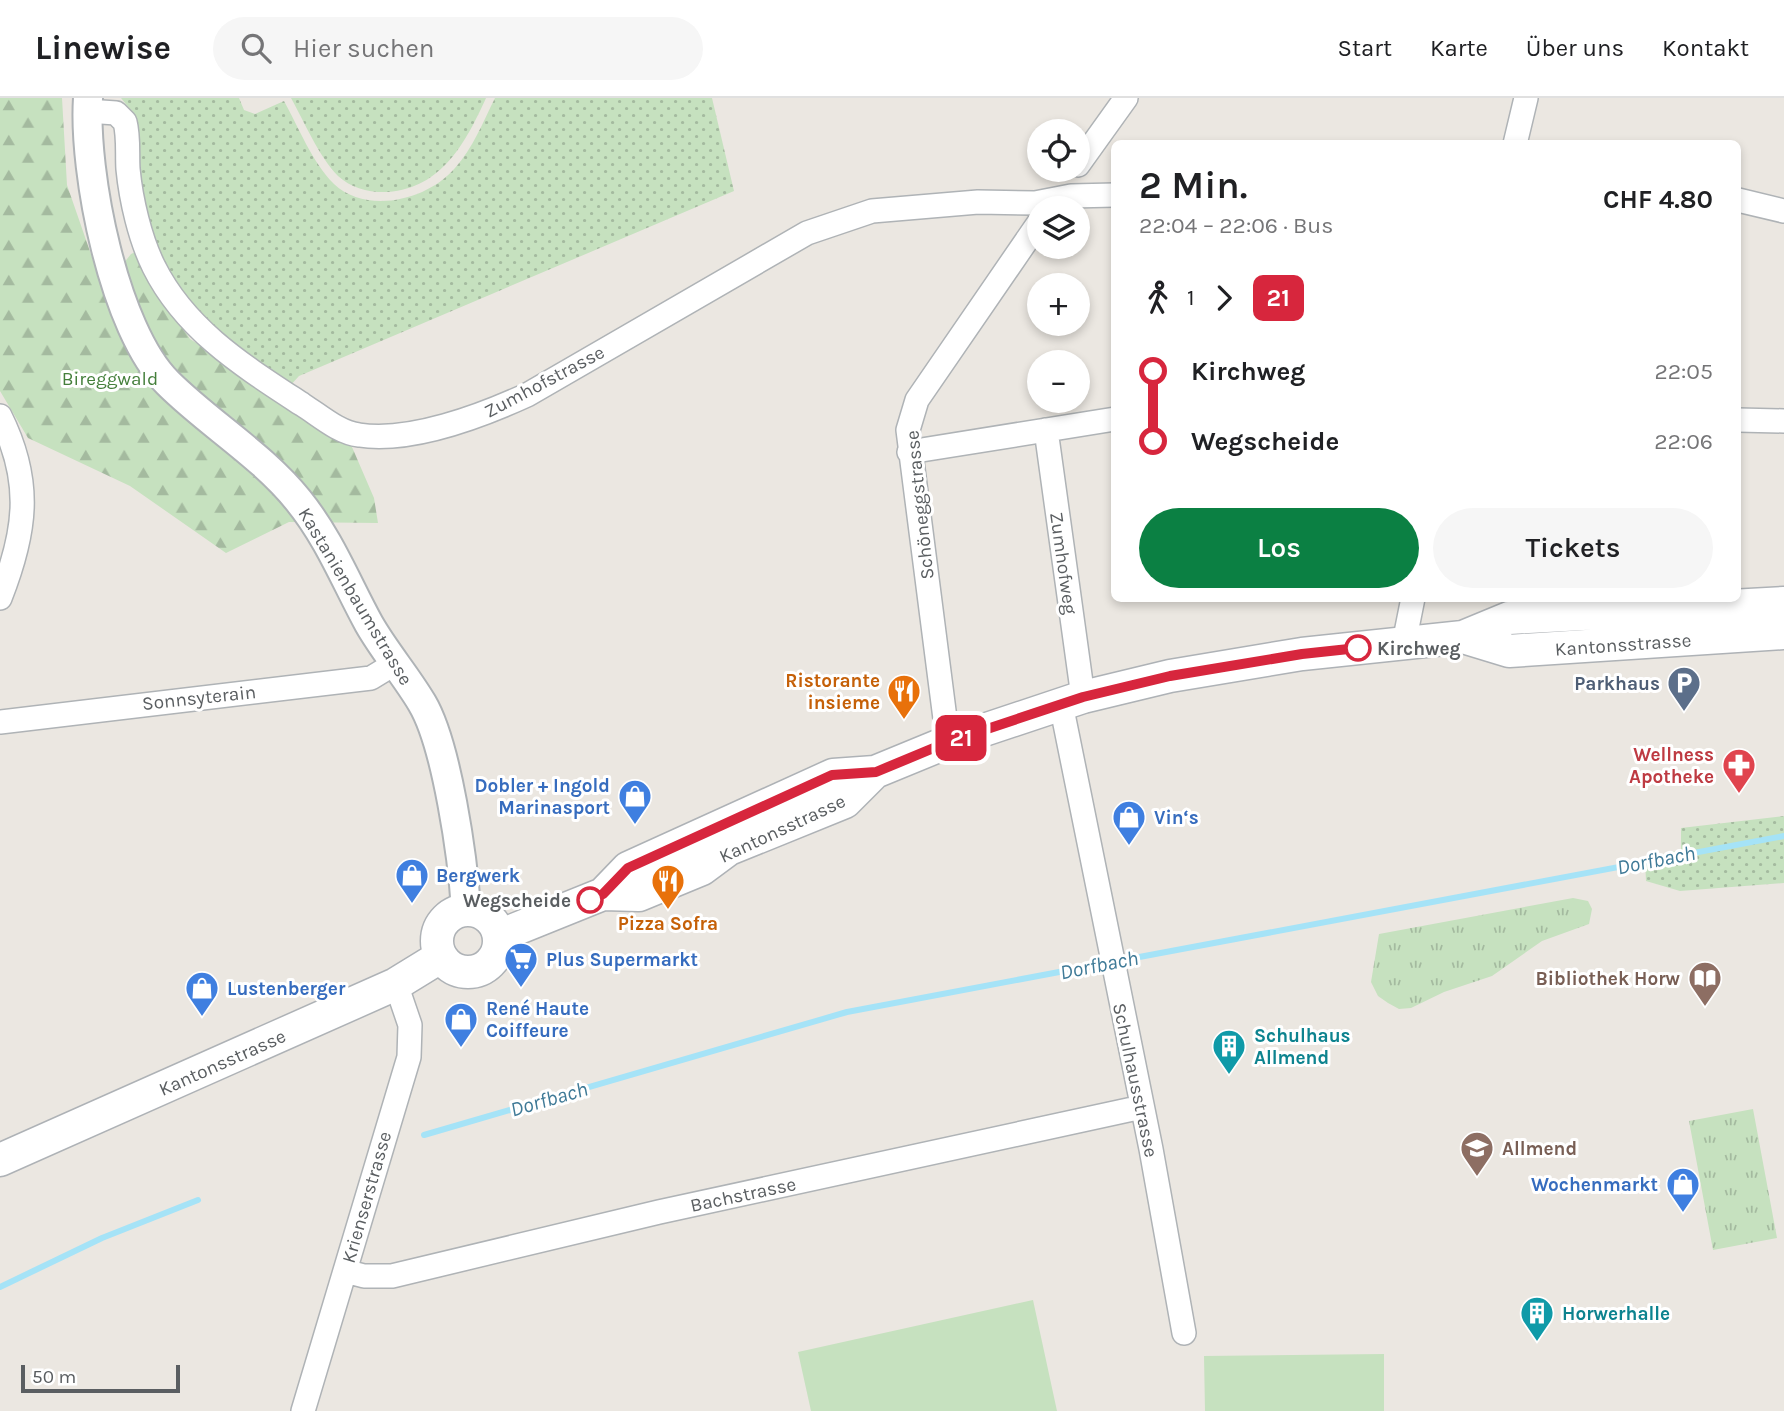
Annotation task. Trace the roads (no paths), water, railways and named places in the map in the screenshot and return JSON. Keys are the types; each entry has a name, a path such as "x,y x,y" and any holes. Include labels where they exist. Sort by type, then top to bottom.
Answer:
{"main road":[{"name":"Kantonsstrasse","path":"499,936 546,920 603,894 639,895 702,869 729,849 845,802 876,772 948,742 1072,701 1224,667 1463,637 1509,618 1784,603"},
{"name":"Kantonsstrasse","path":"1463,637 1509,651 1784,633"},
{"path":"466,910 484,914 491,919 499,936 495,959 482,970 459,972 440,957 436,942 440,926 451,915 466,910"},
{"name":"Kantonsstrasse","path":"0,1160 396,984 440,957"}],"street":[{"path":"1090,148 1126,98"},
{"path":"1516,140 1526,98"},
{"name":"Zumhofstrasse","path":"87,104 116,114 125,122 129,172 139,221 153,265 178,307 216,346 335,426 358,436 441,427 481,416 527,395 807,233 857,215 970,202 1027,203"},
{"name":"Kastanienbaumstrasse","path":"87,104 92,187 103,241 137,340 166,381 297,499 332,549 369,624 423,705 436,743 451,804 464,879 466,910"},
{"name":"Zumhofstrasse","path":"1071,196 1111,195"},
{"path":"1741,202 1784,211"},
{"name":"Schöneggstrasse","path":"948,742 908,429 918,400 1027,240"},
{"path":"0,416 22,478 24,499 18,548 0,598"},
{"path":"909,452 1111,420"},
{"path":"1741,420 1784,421"},
{"name":"Zumhofweg","path":"1046,430 1072,701"},
{"path":"1404,643 1411,602"},
{"name":"Sonnsyterain","path":"0,722 371,678 394,664"},
{"name":"Schulhausstrasse","path":"1072,701 1110,952 1184,1333"},
{"name":"Krienserstrasse","path":"303,1411 409,1058 410,1025 396,984"},
{"name":"Bachstrasse","path":"345,1270 364,1276 392,1276 659,1212 1142,1107"}],"waterway":[{"name":"Dorfbach","path":"1118,961 1784,836"},
{"name":"Dorfbach","path":"424,1135 847,1012 1107,963"},
{"name":"Dorfbach","path":"0,1287 102,1238 198,1200"}],"place":[{"name":"Kirchweg","path":"1358,648"},
{"name":"Parkhaus","path":"1684,713"},
{"name":"Ristorante insieme","path":"904,721"},
{"name":"Wellness Apotheke","path":"1739,795"},
{"name":"Dobler + Ingold Marinasport","path":"635,826"},
{"name":"Vin‘s","path":"1129,847"},
{"name":"Wegscheide","path":"590,900"},
{"name":"Bergwerk","path":"412,905"},
{"name":"Pizza Sofra","path":"668,911"},
{"name":"Plus Supermarkt","path":"521,989"},
{"name":"Bibliothek Horw","path":"1705,1008"},
{"name":"Lustenberger","path":"202,1018"},
{"name":"René Haute Coiffeure","path":"461,1049"},
{"name":"Schulhaus Allmend","path":"1229,1076"},
{"name":"Allmend","path":"1477,1178"},
{"name":"Wochenmarkt","path":"1683,1214"},
{"name":"Horwerhalle","path":"1537,1343"}],"park label":[{"name":"Bireggwald","path":"110,378"}]}
